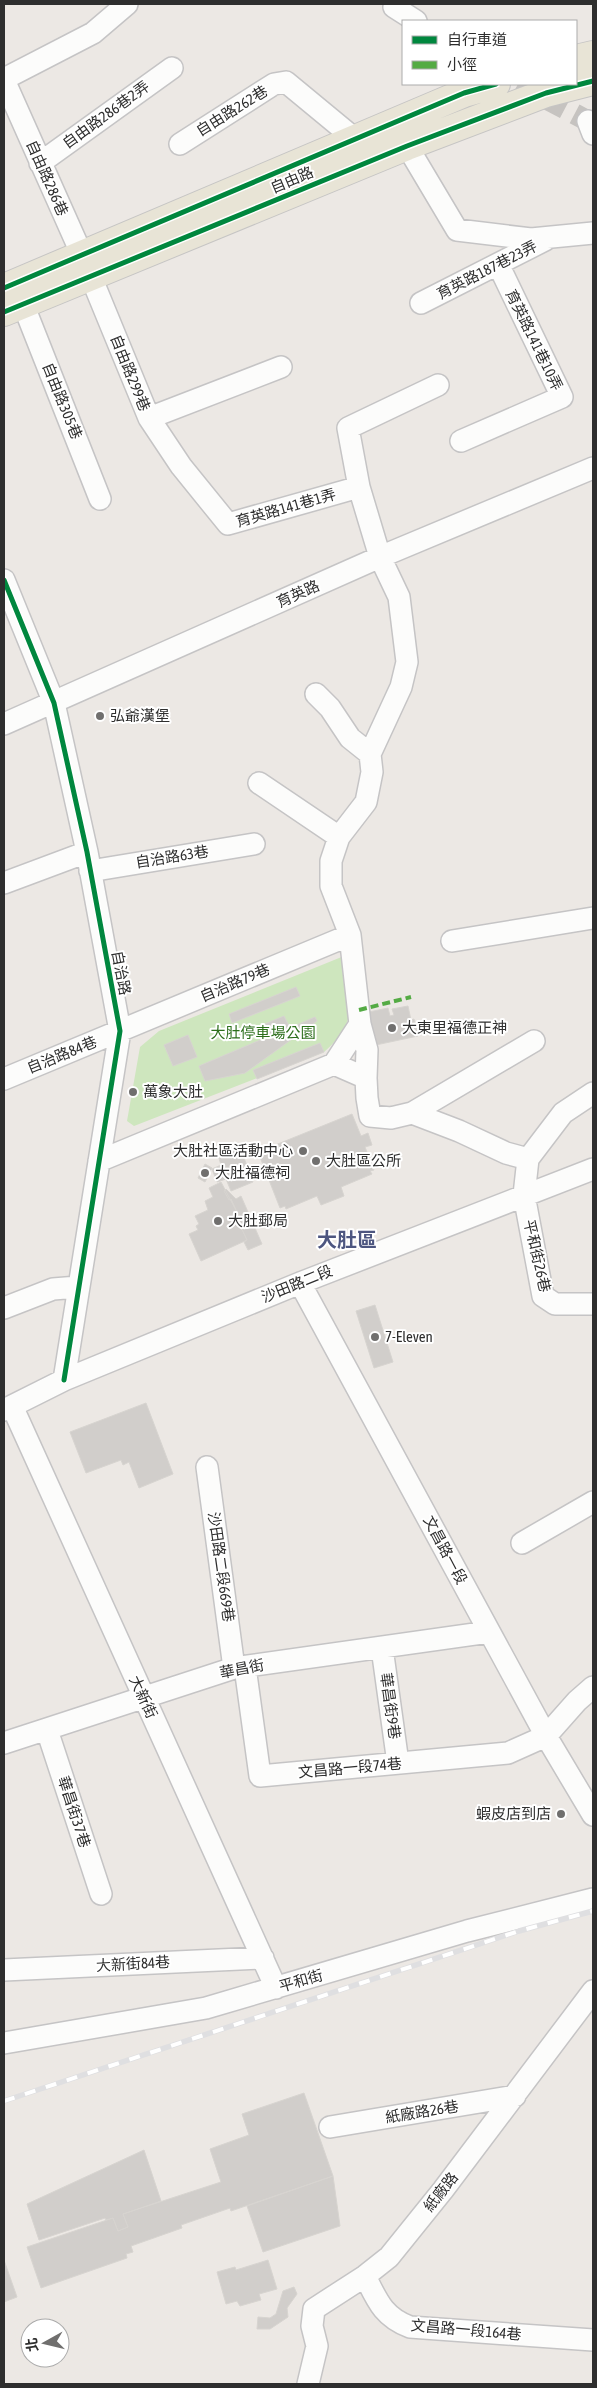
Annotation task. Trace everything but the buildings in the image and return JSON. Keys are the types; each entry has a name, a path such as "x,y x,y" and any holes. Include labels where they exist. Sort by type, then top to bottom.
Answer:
{"main road":[{"path":"577,59 593,55"},
{"name":"自由路","path":"86,265 546,93 593,81"},
{"name":"自由路","path":"10,301 460,89 489,85"}],"street":[{"path":"4,80 93,33 127,4"},
{"path":"396,11 414,20"},
{"name":"自由路286巷2弄","path":"40,163 172,68"},
{"name":"自由路286巷","path":"4,80 86,265"},
{"name":"自由路262巷","path":"180,144 274,84 286,82 356,139"},
{"name":"育英路187巷23弄","path":"408,146 457,230 531,239 593,233"},
{"name":"育英路187巷23弄","path":"421,303 552,236"},
{"name":"育英路141巷10弄","path":"461,441 562,398 498,264"},
{"name":"自由路299巷","path":"86,265 149,418 181,466"},
{"name":"自由路305巷","path":"10,301 100,499"},
{"path":"149,418 282,367"},
{"path":"438,385 348,428 359,487 380,558 399,597 407,662 401,687 370,754 372,772 366,802 339,837 331,861 331,886 350,935 360,1024 368,1050 366,1098 370,1116 391,1118 412,1114 534,1041"},
{"name":"育英路141巷1弄","path":"181,466 228,524 359,487"},
{"name":"育英路","path":"4,724 380,558 593,468"},
{"name":"自治路","path":"4,582 54,703 88,861 120,1031 64,1380"},
{"path":"316,694 330,708 350,738 370,754"},
{"path":"259,783 339,837"},
{"name":"自治路63巷","path":"4,883 88,861 254,844"},
{"path":"452,941 593,918"},
{"name":"自治路79巷","path":"120,1031 350,935"},
{"path":"99,1161 334,1064 360,1024"},
{"name":"自治路84巷","path":"4,1079 120,1031"},
{"path":"334,1064 366,1078"},
{"path":"412,1114 459,1131 506,1153 528,1159 563,1113 593,1093"},
{"name":"平和街26巷","path":"528,1159 524,1195 543,1296 555,1304 593,1304"},
{"name":"沙田路二段","path":"8,1408 64,1380 300,1283 593,1169"},
{"name":"文昌路一段","path":"300,1283 546,1736 593,1816"},
{"path":"4,1308 53,1289 78,1287"},
{"name":"大新街","path":"8,1408 276,1988"},
{"name":"沙田路二段669巷","path":"207,1467 240,1667"},
{"path":"522,1543 593,1502"},
{"name":"華昌街","path":"4,1744 240,1667 490,1632"},
{"name":"華昌街9巷","path":"382,1648 398,1764"},
{"name":"文昌路一段74巷","path":"240,1667 260,1776 508,1753 546,1736"},
{"path":"546,1736 577,1701 593,1687"},
{"name":"華昌街37巷","path":"47,1730 101,1894"},
{"name":"平和街","path":"4,2043 206,2008 467,1931 593,1899"},
{"name":"大新街84巷","path":"4,1970 263,1958"},
{"name":"紙廠路","path":"308,2384 317,2346 312,2326 314,2309 365,2276 389,2257 515,2096 593,1990"},
{"name":"紙廠路26巷","path":"330,2127 515,2096"},
{"name":"文昌路一段164巷","path":"365,2276 381,2307 395,2322 410,2327 593,2340"}],"green space":[{"name":"大肚停車場公園","path":"344,956 350,997 348,1019 344,1030 324,1052 134,1126 127,1121 140,1047 159,1031"}],"tunnel":[{"path":"520,85 588,121"}],"railway":[{"path":"4,2101 519,1931 593,1911"}],"marked path":[{"path":"359,1010 411,997"}],"cycle path":[{"path":"4,312 407,146 546,93 593,81"},
{"path":"4,288 464,93 492,85"},
{"path":"4,580 54,703 87,852 120,1031 64,1380"}],"place":[{"name":"弘爺漢堡","path":"100,716"},
{"name":"大東里福德正神","path":"392,1028"},
{"name":"萬象大肚","path":"133,1092"},
{"name":"大肚社區活動中心","path":"303,1151"},
{"name":"大肚區公所","path":"316,1161"},
{"name":"大肚福德祠","path":"205,1173"},
{"name":"大肚郵局","path":"218,1221"},
{"name":"7-Eleven","path":"375,1337"},
{"name":"蝦皮店到店","path":"561,1814"}],"district":[{"name":"大肚區","path":"347,1240"}]}
